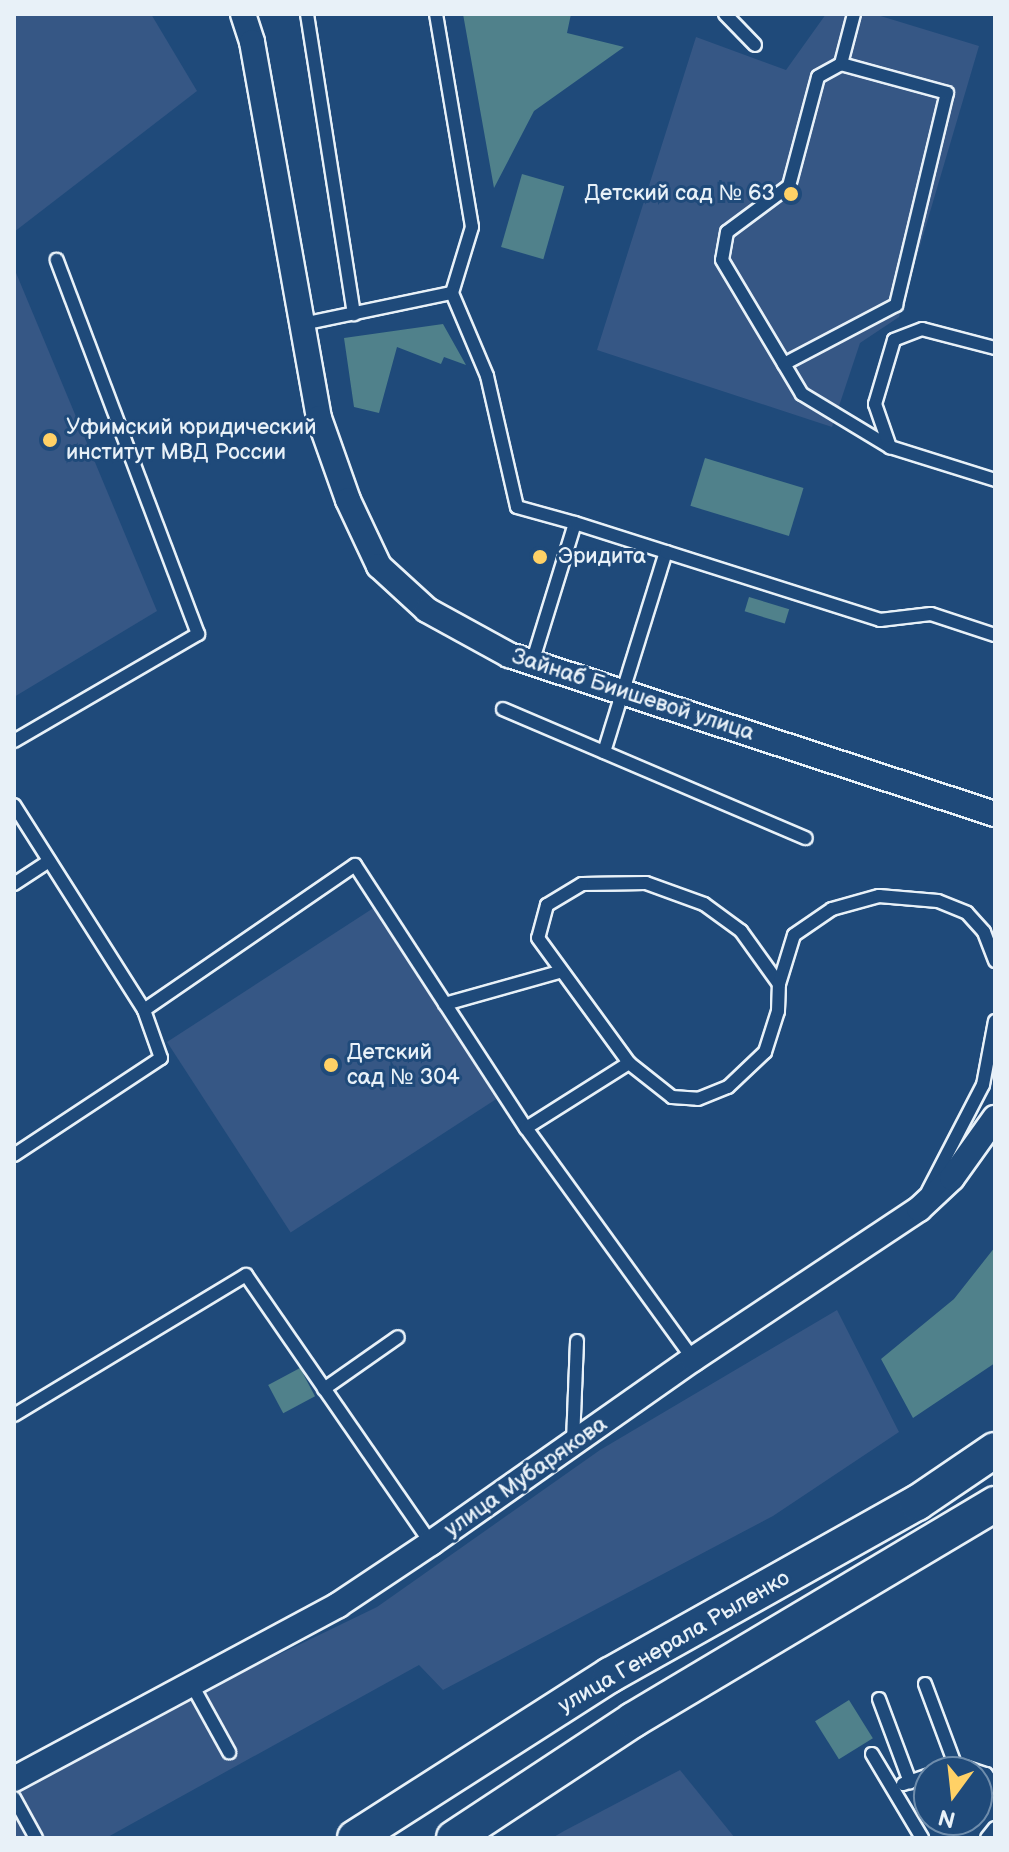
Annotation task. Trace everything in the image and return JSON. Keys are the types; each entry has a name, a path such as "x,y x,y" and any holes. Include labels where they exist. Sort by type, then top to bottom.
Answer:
{"main road":[{"name":"улица Генерала Рыленко","path":"355,1838 610,1675 917,1503 995,1450"},
{"name":"улица Генерала Рыленко","path":"454,1838 633,1720 995,1504"}],"street":[{"name":"Зайнаб Биишевой улица","path":"243,14 252,42 319,418 348,500 379,566 427,610 509,655 995,814"},
{"name":"улица Мубарякова","path":"17,1771 192,1685 338,1605 431,1543 693,1359 919,1209 952,1178 995,1118"}],"lane":[{"path":"307,14 354,314"},
{"path":"436,14 472,227 452,293 487,376 517,507 880,620 931,614 995,635"},
{"path":"725,14 755,45"},
{"path":"841,64 854,14"},
{"path":"784,364 896,305 947,93 841,64 818,77 789,186 727,232 722,260 784,364 802,394 890,447 995,480"},
{"path":"14,741 198,634 57,260"},
{"path":"303,324 452,293"},
{"path":"890,447 875,404 894,340 922,329 995,348"},
{"path":"532,663 575,523"},
{"path":"604,752 666,552"},
{"path":"503,709 806,838"},
{"path":"14,805 144,1010 161,1058 14,1155"},
{"path":"14,884 49,861"},
{"path":"144,1010 355,865 526,1128 693,1359"},
{"path":"779,984 741,931 704,904 646,883 582,884 547,905 538,938 559,972 629,1063 672,1097 698,1099 728,1087 765,1052 778,1011 779,984 794,935 832,909 879,896 938,901 967,913 984,932 995,961"},
{"path":"445,1004 559,972"},
{"path":"919,1209 983,1085 995,1021"},
{"path":"526,1128 629,1063"},
{"path":"14,1415 246,1275 431,1543"},
{"path":"324,1389 398,1337"},
{"path":"572,1444 577,1341"},
{"path":"925,1684 952,1756"},
{"path":"192,1685 229,1752"},
{"path":"879,1699 910,1782"},
{"path":"872,1754 922,1838"},
{"path":"892,1788 913,1781"},
{"path":"14,1798 36,1838"}],"shaded area":[{"path":"14,14 151,14 197,91 14,232"},
{"name":"Детский сад № 63","path":"826,14 874,14 979,46 899,317 860,343 832,427 597,350 696,37 786,70"},
{"name":"Уфимский юридический институт МВД России","path":"14,268 157,611 14,697"},
{"name":"Детский сад № 304","path":"375,907 499,1097 291,1232 167,1042"},
{"path":"837,1310 899,1432 773,1516 443,1690 419,1665 106,1838 14,1838 14,1794 228,1679 377,1607 600,1450"},
{"path":"680,1770 735,1838 552,1838 564,1831"}],"green space":[{"path":"463,14 571,14 567,33 624,47 534,111 494,188"},
{"path":"522,174 564,186 543,259 501,247"},
{"path":"443,324 466,365 444,357 441,364 397,347 379,413 354,407 344,338"},
{"path":"705,458 803,488 789,536 690,506"},
{"path":"749,597 789,609 785,624 745,611"},
{"path":"995,1247 995,1363 913,1418 881,1359 954,1299"},
{"path":"300,1368 315,1396 283,1413 268,1385"},
{"path":"849,1700 873,1738 839,1759 815,1721"}],"place":[{"name":"Детский сад № 63","path":"791,194"},
{"name":"Уфимский юридический институт МВД России","path":"50,440"},
{"name":"Эридита","path":"540,557"},
{"name":"Детский сад № 304","path":"331,1065"}]}
